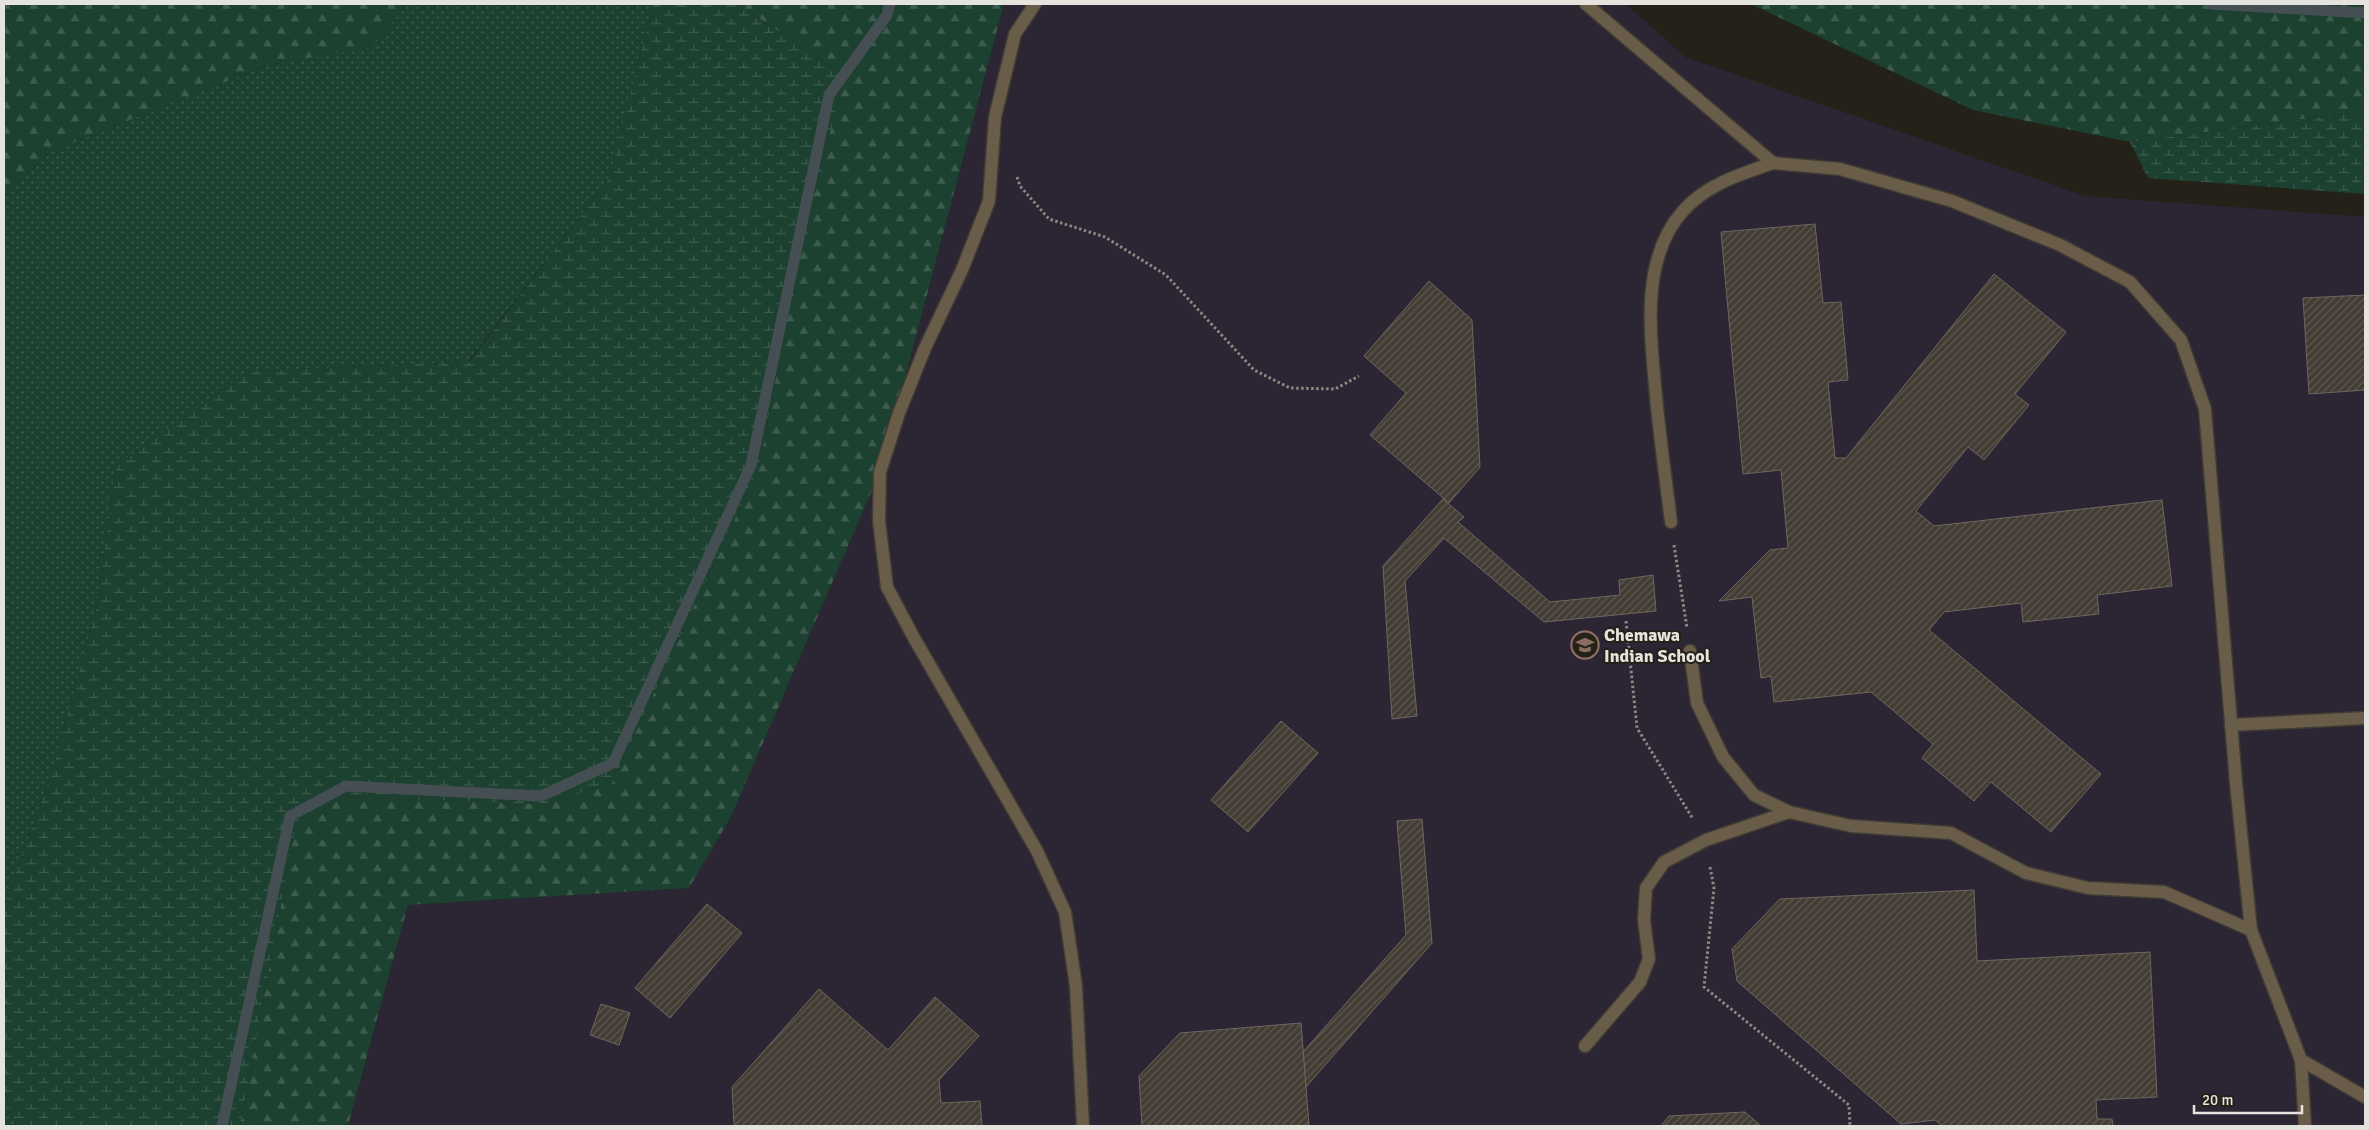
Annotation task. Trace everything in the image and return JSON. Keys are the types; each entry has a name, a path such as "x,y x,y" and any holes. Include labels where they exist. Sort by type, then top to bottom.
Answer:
{"lane":[{"path":"1035,4 1014,34 995,117 989,201 962,270 918,364 899,413 880,472 879,521 887,587 914,638 1036,851 1065,912 1076,986 1083,1126"},
{"path":"1586,4 1773,163"},
{"path":"1671,522 1650,328 1655,270 1666,236 1684,210 1720,182 1773,163 1840,169 1952,201 2060,245 2130,282 2181,340 2205,409 2231,725 2251,930 2301,1060 2305,1126"},
{"path":"1690,651 1697,703 1723,757 1754,795 1789,812 1851,826 1952,833 2026,873 2088,888 2164,892 2251,930"},
{"path":"2231,725 2365,718"},
{"path":"1585,1046 1640,982 1649,960 1644,920 1646,888 1664,862 1706,840 1789,812"},
{"path":"2301,1060 2365,1097"}],"path":[{"path":"1014,169 1020,186 1049,219 1105,237 1166,275 1254,370 1290,388 1335,389 1359,376"},
{"path":"1671,522 1690,651"},
{"path":"1626,621 1637,728 1706,840 1714,888 1704,987 1849,1105 1850,1126"}],"shaded area":[{"name":"Chemawa Indian School","path":"1004,4 1626,4 1685,57 2085,196 2365,217 2365,1126 348,1126 408,905 689,888 731,817 880,472"}],"green space":[{"path":"4,4 408,4 372,47 268,65 54,150 4,193"},
{"path":"408,4 653,4 609,179 468,362 249,371 116,466 96,610 54,766 4,905 4,193 54,150 268,65 371,47"},
{"path":"653,4 738,4 845,76 804,228 759,467 612,783 546,804 341,797 294,834 240,1126 16,1126 4,1092 4,905 54,766 96,610 116,466 248,371 469,362 609,179"},
{"path":"738,4 1004,4 880,472 731,817 689,888 408,905 348,1126 240,1126 294,834 341,797 546,804 612,783 759,467 804,228 845,76"},
{"path":"1751,4 2365,4 2365,111 2130,142 1973,110"},
{"path":"2365,111 2365,194 2148,178 2130,142"},
{"path":"4,1092 16,1126 4,1126"}],"building":[{"path":"1815,224 1823,303 1841,302 1848,380 1828,382 1835,458 1846,458 1994,274 2066,332 2015,394 2029,405 1984,460 1968,447 1916,511 1934,526 2162,500 2172,586 2097,595 2099,614 2023,622 2021,603 1944,612 1929,630 2101,774 2051,832 1991,782 1974,801 1922,758 1933,744 1871,692 1774,702 1771,676 1761,678 1752,597 1719,601 1770,550 1788,548 1781,470 1743,474 1721,232"},
{"path":"1429,281 1472,320 1480,467 1449,503 1370,435 1406,393 1364,356"},
{"path":"2365,295 2365,390 2309,394 2303,298"},
{"path":"1443,499 1464,517 1458,522 1550,602 1620,595 1619,580 1653,575 1656,611 1544,622 1444,538 1405,581 1417,716 1392,719 1383,566"},
{"path":"1281,721 1318,753 1248,832 1211,800"},
{"path":"1422,819 1432,943 1305,1088 1303,1052 1406,935 1397,821"},
{"path":"1974,890 1977,961 2150,952 2157,1097 2096,1100 2097,1119 2112,1119 2113,1126 1942,1126 1935,1120 1901,1124 1737,981 1732,949 1780,899"},
{"path":"707,904 742,933 670,1018 635,988"},
{"path":"819,989 888,1050 935,997 979,1036 939,1080 941,1103 980,1101 982,1126 737,1126 734,1124 732,1087"},
{"path":"601,1004 630,1013 619,1045 590,1035"},
{"path":"1301,1023 1309,1126 1142,1126 1139,1076 1180,1033"},
{"path":"1745,1112 1761,1126 1661,1126 1669,1116"}],"waterway":[{"path":"222,1126 290,816 346,786 541,796 613,763 751,465 829,95 887,15 890,4"},
{"path":"2212,4 2365,13"}],"place":[{"name":"Chemawa Indian School","path":"1585,645"}]}
